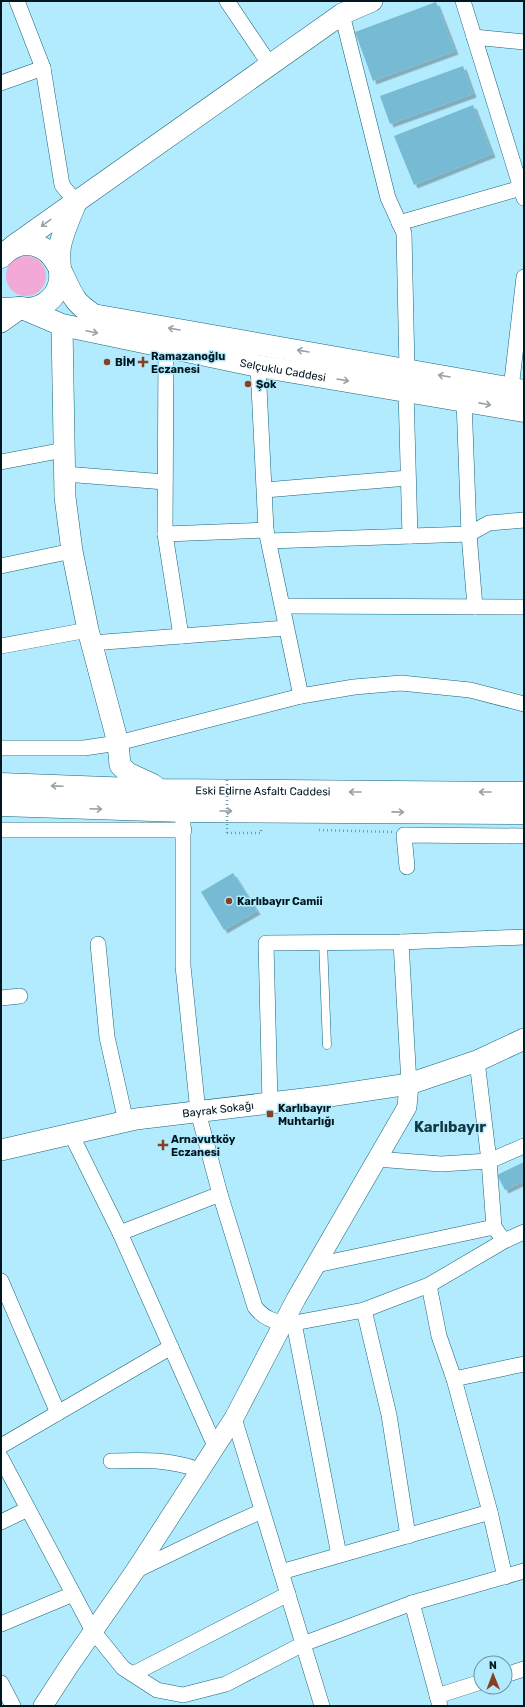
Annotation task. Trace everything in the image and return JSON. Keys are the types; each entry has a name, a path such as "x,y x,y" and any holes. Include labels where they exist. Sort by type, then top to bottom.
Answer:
{"main road":[{"path":"5,248 76,202 342,14 372,1"},
{"path":"12,309 31,309 42,306 51,299 57,290 60,279 60,247 64,231 76,202"},
{"name":"Selçuklu Caddesi","path":"5,248 26,244 36,245 46,250 54,258 76,301 92,315 518,390"},
{"name":"Selçuklu Caddesi","path":"1,296 12,309 62,326 258,366 524,411"},
{"path":"62,326 65,497 72,551 90,636 118,743 120,765 132,775 152,784 160,790"},
{"path":"88,788 108,777 120,765"},
{"name":"Eski Edirne Asfaltı Caddesi","path":"1,784 160,790 524,793"},
{"name":"Eski Edirne Asfaltı Caddesi","path":"1,805 184,820 524,813"},
{"name":"Bayrak Sokağı","path":"1,1150 126,1122 409,1084 477,1062 524,1040"}],"street":[{"path":"17,1 43,68 62,185 76,202"},
{"path":"227,1 270,64"},
{"path":"399,223 522,193 463,1"},
{"path":"342,14 388,198 404,233 407,370"},
{"path":"474,37 524,42"},
{"path":"1,83 43,68"},
{"path":"518,390 524,277"},
{"path":"1,323 12,309"},
{"path":"166,347 165,534 181,636"},
{"path":"258,366 267,536 301,696"},
{"path":"406,391 410,536"},
{"path":"464,400 469,534 475,607"},
{"path":"1,462 64,450"},
{"path":"65,474 165,482"},
{"path":"265,490 408,478"},
{"path":"165,534 267,536 410,536 469,534 489,523 524,520"},
{"path":"1,566 72,551"},
{"path":"283,606 524,607"},
{"path":"1,646 90,636 181,636 286,628"},
{"path":"1,748 84,748 118,743 301,696 354,687 401,683 470,690 524,704"},
{"path":"184,820 183,966 198,1112 220,1194 254,1306 267,1319 289,1323 364,1310 429,1285 504,1241 524,1232"},
{"name":"Eski Edirne Asfaltı Caddesi","path":"1,830 184,820"},
{"path":"407,867 404,835 524,836"},
{"path":"270,1103 266,943 400,942 524,937"},
{"path":"43,1706 135,1571 234,1418 289,1323 316,1265 407,1107 409,1084 400,942"},
{"path":"98,944 108,1037 126,1122"},
{"path":"1,998 20,996"},
{"path":"477,1062 489,1161 494,1227 504,1241"},
{"path":"71,1134 120,1233 215,1446"},
{"path":"376,1159 441,1164 489,1161 524,1146"},
{"path":"120,1233 220,1194"},
{"path":"316,1265 494,1227"},
{"path":"1,1282 58,1413"},
{"path":"429,1285 439,1336 454,1379 490,1512 504,1576"},
{"path":"364,1310 389,1415 408,1536"},
{"path":"289,1323 339,1555"},
{"path":"1,1446 171,1347"},
{"path":"454,1379 524,1364"},
{"path":"234,1418 322,1706"},
{"path":"1,1458 93,1632 123,1668 157,1690 183,1695 226,1684 303,1644 412,1603 524,1571"},
{"path":"111,1461 153,1459 179,1463 200,1470"},
{"path":"1,1522 28,1509"},
{"path":"135,1571 262,1511"},
{"path":"281,1572 490,1512"},
{"path":"1,1624 73,1594"},
{"path":"133,1674 288,1594"},
{"path":"412,1603 439,1701 473,1686"},
{"path":"513,1672 524,1669"},
{"path":"1,1683 13,1706"}],"lane":[{"path":"323,942 327,1045"}],"path":[{"path":"227,780 227,833 261,833 261,825"}],"shaded area":[{"path":"30,256 37,259 43,265 46,276 45,284 37,293 30,296 22,296 15,293 7,284 6,272 9,265 18,257"}],"building":[{"path":"436,2 455,51 373,81 355,32"},
{"path":"463,66 473,94 390,124 380,96"},
{"path":"473,105 492,154 414,185 394,136"},
{"name":"Karlıbayır Camii","path":"233,873 257,911 224,930 201,892"},
{"path":"524,1162 524,1181 505,1190 497,1175"}],"place":[{"name":"BİM","path":"107,362"},
{"name":"Ramazanoğlu Eczanesi","path":"143,362"},
{"name":"Şok","path":"248,384"},
{"name":"Karlıbayır Camii","path":"229,901"},
{"name":"Karlıbayır Muhtarlığı","path":"270,1114"},
{"name":"Arnavutköy Eczanesi","path":"163,1145"}],"district":[{"name":"Karlıbayır","path":"450,1127"}]}
